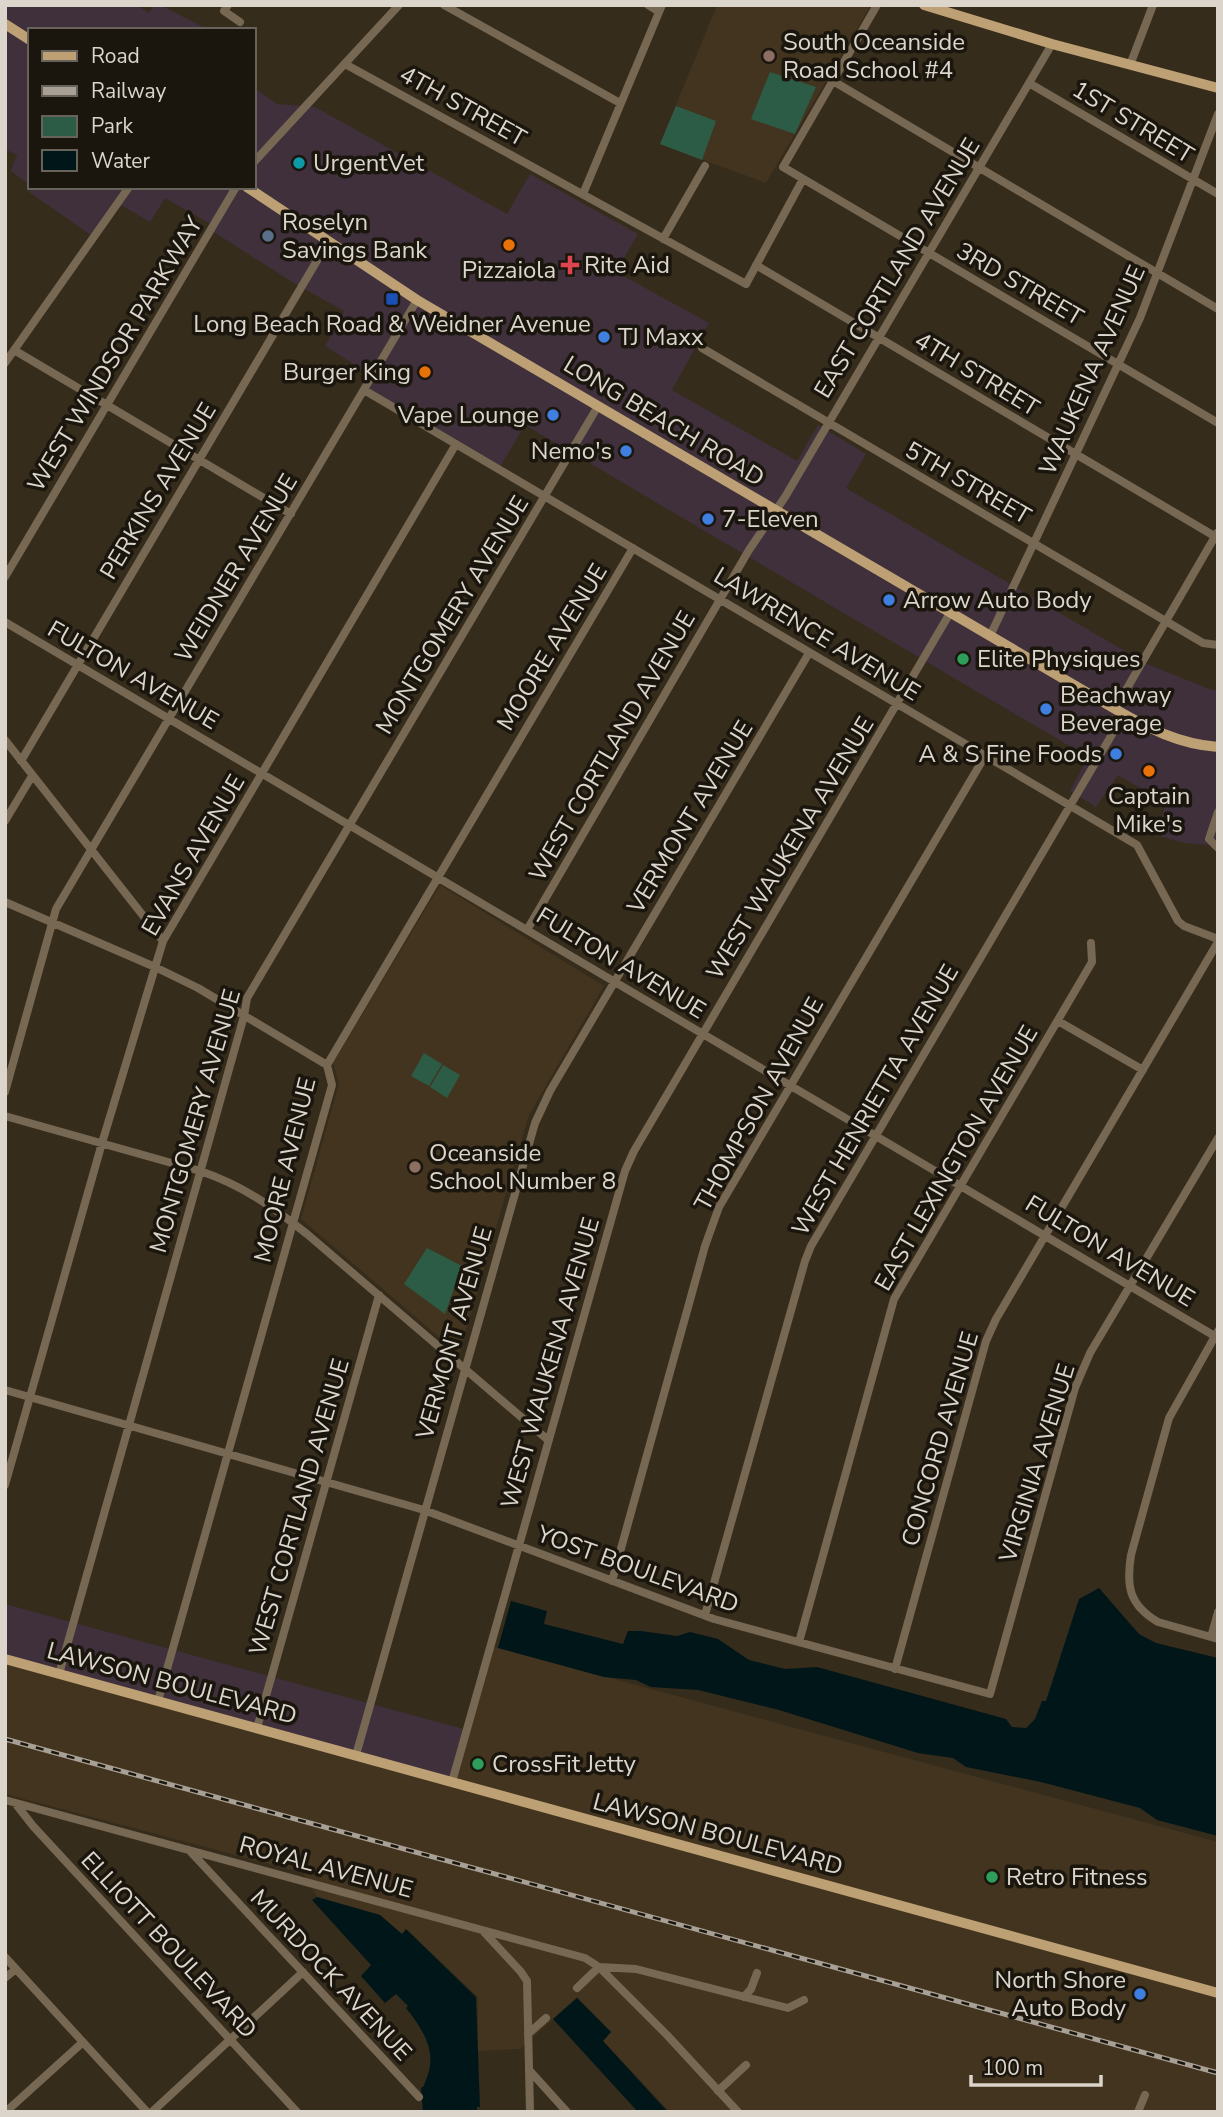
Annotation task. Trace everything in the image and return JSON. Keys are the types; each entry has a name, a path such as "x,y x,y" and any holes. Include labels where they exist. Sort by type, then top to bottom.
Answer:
{"main road":[{"path":"924,5 1052,44 1218,88"},
{"path":"5,24 28,39"},
{"name":"LONG BEACH ROAD","path":"250,189 417,300 1119,712 1146,727 1182,741 1218,747"},
{"name":"LAWSON BOULEVARD","path":"5,1659 1218,1993"}],"street":[{"path":"228,5 224,11 240,22"},
{"path":"256,160 399,5"},
{"path":"444,5 620,103"},
{"path":"583,194 661,8 648,5"},
{"path":"756,265 803,178 783,167 877,5"},
{"path":"1130,65 1153,5"},
{"name":"EAST CORTLAND AVENUE","path":"776,511 1052,44"},
{"name":"4TH STREET","path":"345,64 746,284 756,265 1217,535"},
{"path":"833,81 1218,309"},
{"name":"1ST STREET","path":"1029,83 1218,194"},
{"name":"WAUKENA AVENUE","path":"990,636 1118,364 1157,273 1218,114"},
{"path":"663,239 705,166"},
{"name":"3RD STREET","path":"803,178 1218,423"},
{"path":"5,363 128,189"},
{"name":"WEST WINDSOR PARKWAY","path":"5,577 235,189"},
{"name":"PERKINS AVENUE","path":"21,761 328,242"},
{"name":"WEIDNER AVENUE","path":"5,1092 56,909 417,300"},
{"name":"5TH STREET","path":"702,348 1166,622 1203,643 1218,645"},
{"path":"14,350 290,514"},
{"name":"LAWRENCE AVENUE","path":"364,390 1137,845 1178,921 1218,941"},
{"name":"MONTGOMERY AVENUE","path":"59,1674 247,998 597,406"},
{"name":"EVANS AVENUE","path":"5,1485 102,1143 163,941 456,444"},
{"name":"WEST CORTLAND AVENUE","path":"527,930 749,550 776,511"},
{"name":"WEST HENRIETTA AVENUE","path":"705,1615 805,1261 823,1224 1070,806 1166,622 1217,535"},
{"name":"MOORE AVENUE","path":"158,1701 332,1085 327,1065 633,548"},
{"name":"WEST WAUKENA AVENUE","path":"452,1782 625,1171 634,1151 950,613"},
{"name":"FULTON AVENUE","path":"5,622 1217,1335"},
{"name":"VERMONT AVENUE","path":"356,1755 535,1123 550,1091 809,653"},
{"path":"5,740 163,941"},
{"name":"THOMPSON AVENUE","path":"612,1581 714,1219 732,1183 985,756"},
{"path":"5,821 32,776"},
{"path":"1218,812 1209,839 1218,848"},
{"path":"5,902 198,988 327,1065"},
{"name":"CONCORD AVENUE","path":"895,1669 986,1340 1218,941"},
{"name":"EAST LEXINGTON AVENUE","path":"799,1642 894,1299 1092,962 1091,943"},
{"path":"1058,1021 1143,1070"},
{"path":"5,1116 223,1178 249,1191 379,1295 548,1440"},
{"name":"VIRGINIA AVENUE","path":"998,1664 1075,1388 1090,1353 1218,1138"},
{"name":"WEST CORTLAND AVENUE","path":"257,1728 379,1295"},
{"path":"1217,1335 1169,1418 1131,1555 1128,1575 1129,1587 1141,1610 1158,1622 1214,1638 1218,1612"},
{"name":"YOST BOULEVARD","path":"5,1390 424,1510 705,1615 895,1669 990,1694 998,1664"},
{"name":"ROYAL AVENUE","path":"5,1800 585,1958 599,1967 636,1969 788,2008 804,2000"},
{"name":"ELLIOTT BOULEVARD","path":"15,1803 33,1826 297,2112"},
{"name":"MURDOCK AVENUE","path":"187,1848 419,2097"},
{"path":"482,1930 527,1981 530,2112"},
{"path":"5,1957 147,2112"},
{"path":"578,1988 599,1967 738,2112"},
{"path":"5,1978 16,1969"},
{"path":"152,2112 303,1972"},
{"path":"744,1997 751,1989 757,1973"},
{"path":"528,2034 546,2018"},
{"path":"10,2108 83,2042"},
{"path":"719,2091 746,2064"},
{"path":"529,2070 567,2112"},
{"path":"1138,2112 1145,2095"}],"shaded area":[{"path":"5,5 136,5 149,13 154,5 160,5 205,28 28,28 28,184 11,171 17,155 5,149"},
{"name":"South Oceanside Road School #4","path":"717,5 871,5 766,183 660,144"},
{"path":"256,89 277,104 315,107 507,214 530,174 638,234 616,272 709,323 672,390 797,461 818,425 866,454 846,488 1147,664 1218,691 1218,837 1209,845 1185,843 1156,835 1166,803 1118,775 1096,807 1070,791 1088,757 525,425 500,467 368,389 374,377 325,346 344,311 294,283 212,231 214,226 165,198 150,222 119,204 95,238 29,192 31,189 256,189"},
{"name":"Oceanside School Number 8","path":"440,885 604,986 529,1115 459,1354 301,1219 339,1083 333,1063"},
{"path":"5,1604 467,1730 453,1781 5,1659"},
{"path":"491,1646 1218,1842 1218,2112 670,2112 603,2041 611,2032 577,1997 520,2049 478,2051 478,1997 407,1930 402,1934 380,1915 317,1897 303,1873 5,1794 5,1659 453,1781"}],"green space":[{"path":"770,72 816,87 795,134 751,119"},
{"path":"676,106 716,121 702,160 660,144"},
{"path":"424,1053 442,1064 429,1086 411,1076"},
{"path":"443,1065 460,1075 447,1098 430,1087"},
{"path":"427,1248 462,1266 445,1314 404,1284"}],"water":[{"path":"1099,1588 1139,1634 1156,1643 1218,1658 1218,1836 1157,1820 1140,1808 1041,1782 966,1767 953,1758 918,1753 779,1710 698,1690 651,1687 636,1680 604,1677 498,1648 511,1601 547,1611 544,1624 623,1644 628,1631 677,1636 690,1632 718,1639 749,1660 785,1669 817,1667 1006,1719 1012,1727 1026,1728 1035,1719 1042,1701 1046,1701 1079,1599"},
{"path":"317,1897 380,1915 402,1934 406,1929 476,1997 480,2107 477,2107 477,2112 423,2112 421,2088 430,2067 429,2049 424,2034 406,2008 408,2006 396,1994 385,2003 361,1976 371,1965 312,1900"},
{"path":"577,1998 611,2032 603,2041 668,2112 638,2112 553,2019"}],"railway":[{"path":"5,1739 1218,2073"}],"place":[{"name":"South Oceanside Road School #4","path":"769,56"},
{"name":"UrgentVet","path":"299,163"},
{"name":"Roselyn Savings Bank","path":"268,236"},
{"name":"Pizzaiola","path":"509,245"},
{"name":"Rite Aid","path":"570,265"},
{"name":"Long Beach Road & Weidner Avenue","path":"392,299"},
{"name":"TJ Maxx","path":"604,337"},
{"name":"Burger King","path":"425,372"},
{"name":"Vape Lounge","path":"553,415"},
{"name":"Nemo's","path":"626,451"},
{"name":"7-Eleven","path":"708,519"},
{"name":"Arrow Auto Body","path":"889,600"},
{"name":"Elite Physiques","path":"963,659"},
{"name":"Beachway Beverage","path":"1046,709"},
{"name":"A & S Fine Foods","path":"1116,754"},
{"name":"Captain Mike's","path":"1149,771"},
{"name":"Oceanside School Number 8","path":"415,1167"},
{"name":"CrossFit Jetty","path":"478,1764"},
{"name":"Retro Fitness","path":"992,1877"},
{"name":"North Shore Auto Body","path":"1140,1994"}]}
